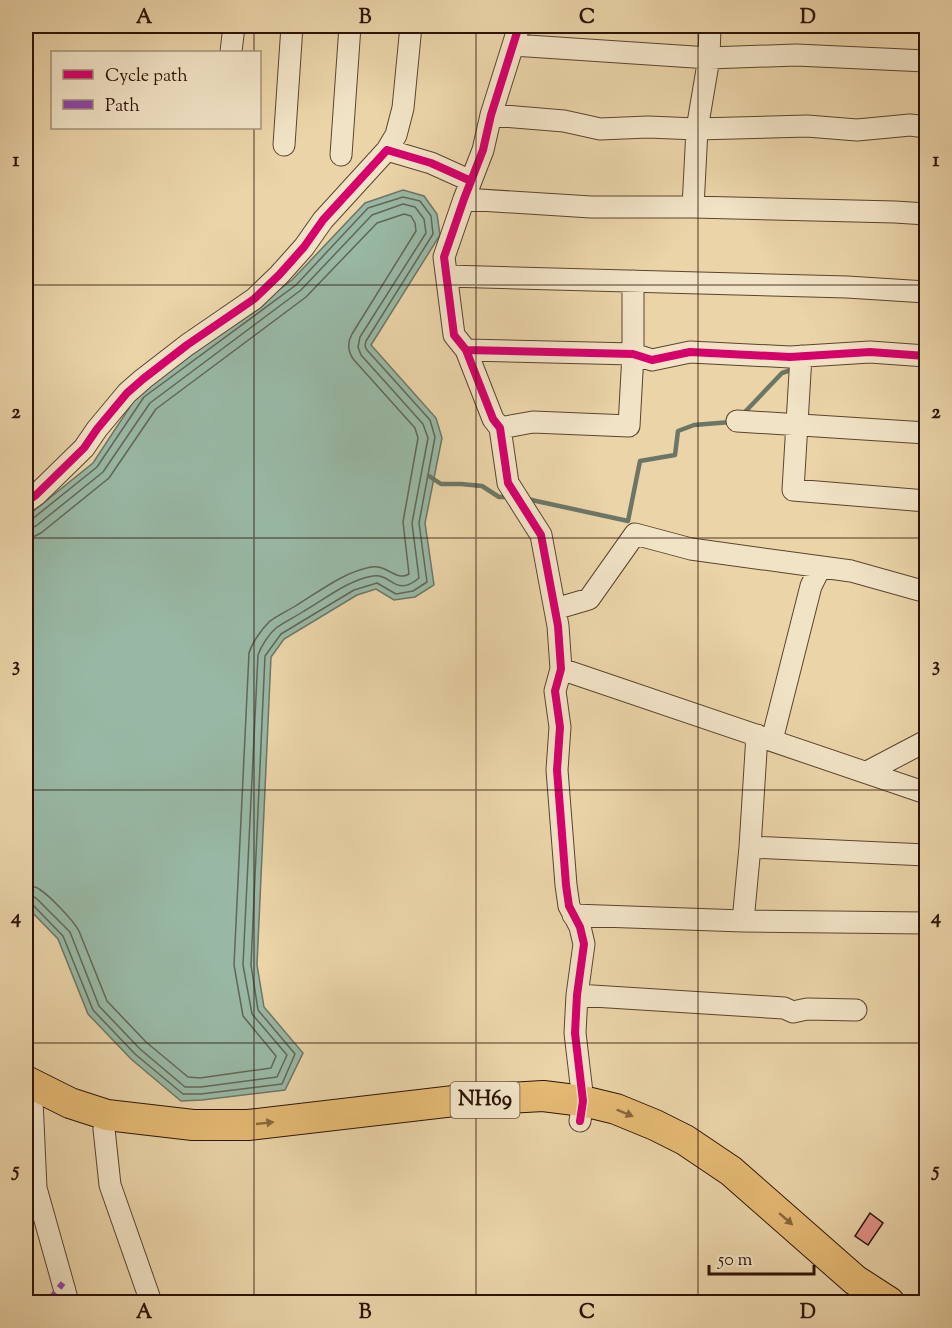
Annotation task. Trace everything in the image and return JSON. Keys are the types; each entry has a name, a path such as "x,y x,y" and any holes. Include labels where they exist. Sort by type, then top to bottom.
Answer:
{"highway":[{"name":"NH69","path":"28,1092 107,1115 193,1125 248,1125 454,1101 543,1096 582,1111 609,1128 675,1157 719,1186 843,1296 853,1302"},
{"name":"NH69","path":"28,1092 66,1115 104,1129 152,1139 249,1145 455,1121 616,1109 685,1140 731,1171 855,1280 889,1302"}],"street":[{"path":"231,51 234,26"},
{"path":"284,146 292,26"},
{"path":"341,155 350,26"},
{"path":"26,502 84,448 127,393 203,333 254,299 279,275 304,247 323,220 387,150 396,135 403,108 411,26"},
{"path":"693,207 697,129 709,58 710,26"},
{"path":"582,1111 575,1033 577,995 584,944 580,927 569,906 566,885 557,770 560,726 555,691 561,669 558,626 541,535 508,483 500,428 493,419 466,350 454,335 444,257 483,150 491,115 516,35 709,58 796,55 927,61"},
{"path":"491,115 564,121 600,129 807,126 857,130 910,125 927,127"},
{"path":"387,150 432,163 467,190 591,207 693,207 927,214"},
{"path":"447,276 835,287 927,292"},
{"path":"500,428 534,422 629,426 633,354 633,281"},
{"path":"466,350 633,354 652,360 690,352 789,357 870,352 927,356"},
{"path":"801,356 793,490 927,501"},
{"path":"736,421 927,434"},
{"path":"555,609 589,599 635,534 691,549 851,571 927,592"},
{"path":"743,921 764,738 811,586 820,568"},
{"path":"561,669 927,793"},
{"path":"867,772 927,741"},
{"path":"750,847 927,855"},
{"path":"573,915 743,921 927,923"},
{"path":"577,995 784,1008 793,1012 807,1009 856,1010"},
{"path":"28,1092 36,1188 68,1302"},
{"path":"104,1129 110,1185 151,1302"}],"water":[{"path":"403,190 424,196 437,214 440,235 371,345 436,418 442,438 425,523 434,585 415,597 394,600 376,589 357,595 284,639 271,657 257,965 264,1007 303,1053 285,1090 181,1101 131,1059 88,1014 58,939 26,906 26,517 93,463 139,393 292,280 365,203"}],"building":[{"path":"870,1213 883,1223 868,1245 855,1236"}],"waterway":[{"path":"742,415 782,373 794,369"},
{"path":"527,499 628,521 640,461 675,455 678,431 694,425 731,422"},
{"path":"429,476 441,484 482,486 499,497 504,497"}],"marked path":[{"path":"48,1302 63,1283"}],"cycle path":[{"path":"26,502 84,448 127,393 187,345 254,299 279,275 304,247 323,220 387,150 431,163 471,181 483,150 491,115 519,26"},
{"path":"471,181 444,257 454,335 466,350 633,354 652,360 690,352 790,357 870,352 926,356"},
{"path":"466,350 493,419 500,428 508,483 541,535 558,626 561,669 555,691 560,727 557,770 566,885 569,906 580,927 584,944 577,995 575,1033 583,1101 580,1121"}]}
